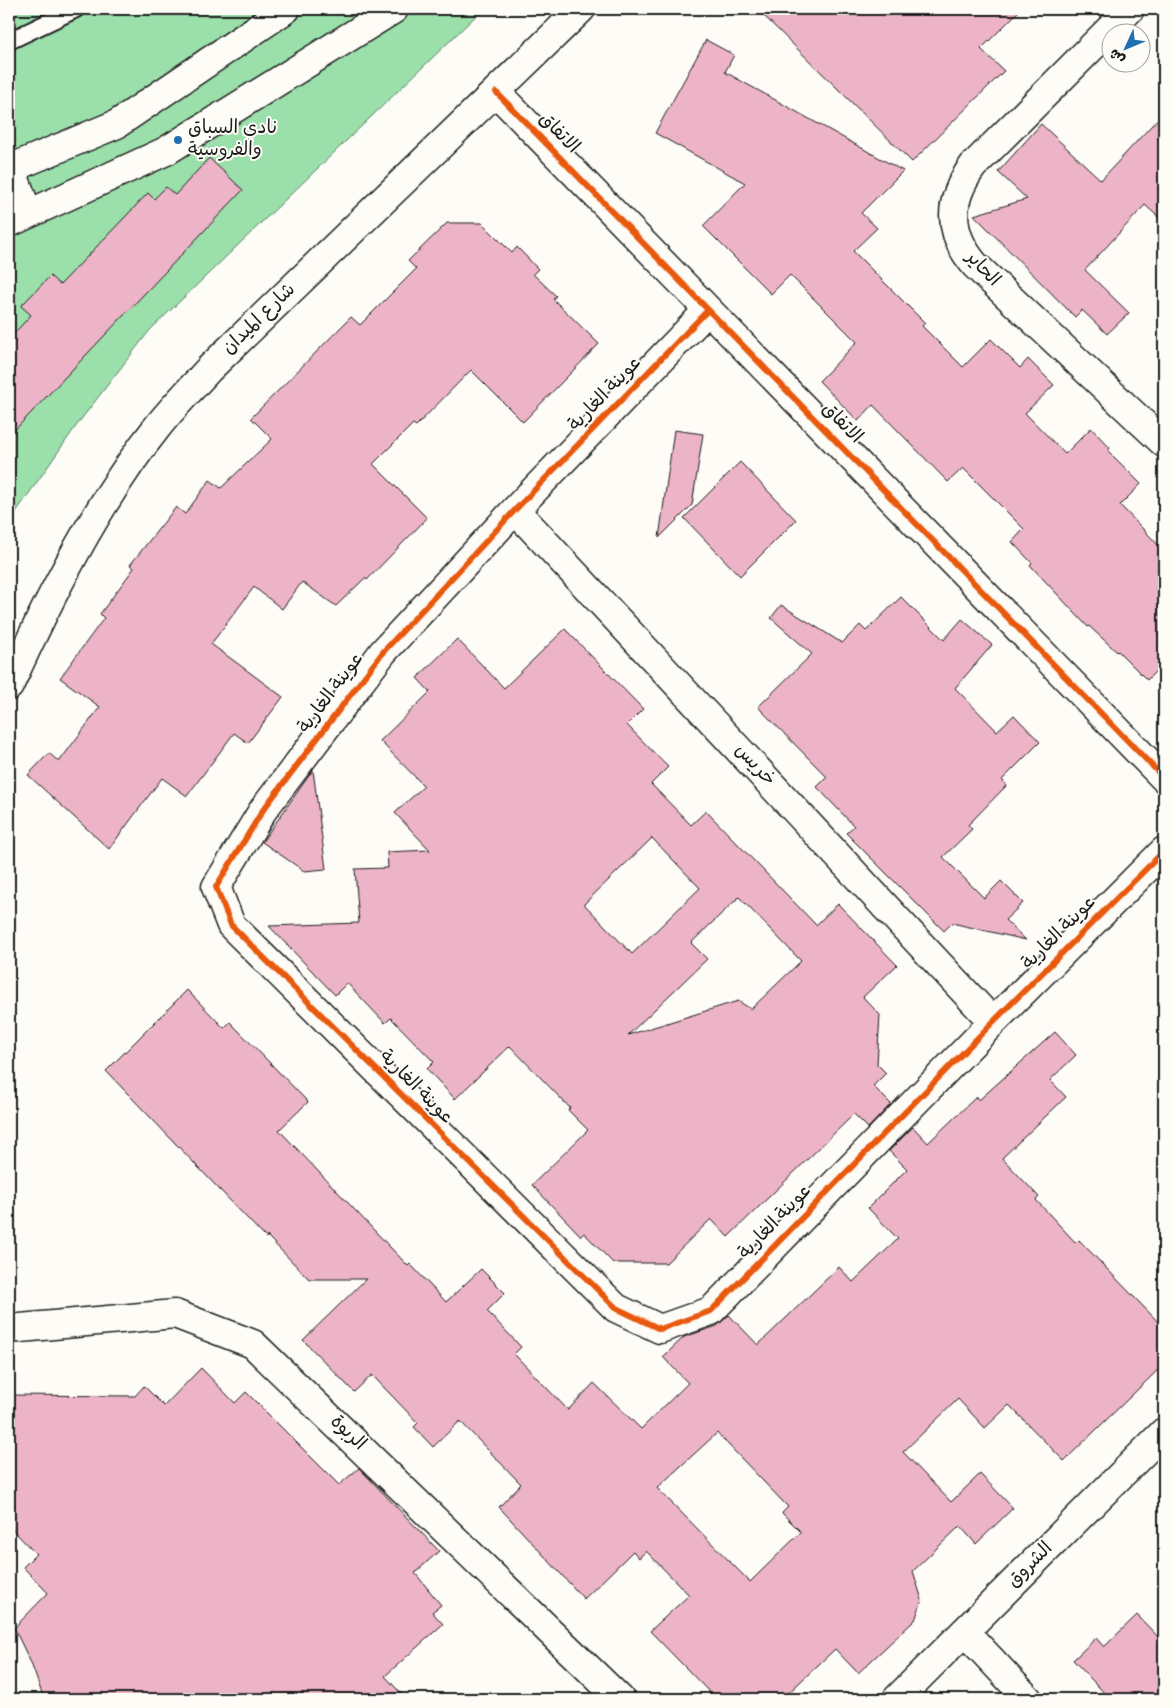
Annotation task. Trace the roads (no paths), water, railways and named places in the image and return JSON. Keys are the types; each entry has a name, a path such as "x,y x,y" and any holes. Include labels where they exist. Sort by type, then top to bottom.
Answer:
{"street":[{"path":"286,9 117,124 9,167 18,219 166,151 394,9"},
{"name":"شارع الميدان","path":"9,686 34,630 95,520 122,475 159,425 209,369 581,9"},
{"name":"الحاير","path":"1130,9 973,166 961,182 954,201 954,220 960,244 974,265 1164,444"},
{"name":"الاتفاق","path":"496,92 1164,778"},
{"name":"عوينة الغارية","path":"708,310 515,510 383,652 263,810 216,887 231,925 248,945 616,1308 660,1329 711,1311 993,1022 1164,851"},
{"name":"خريس","path":"515,510 993,1022"},
{"name":"الربوة","path":"9,1329 175,1314 253,1344 620,1699"},
{"name":"الشروق","path":"897,1699 1164,1432"},
{"path":"965,1632 1028,1699"}],"lane":[{"path":"9,41 74,9"}],"place":[{"name":"نادي السباق والفروسية","path":"178,140"}]}
